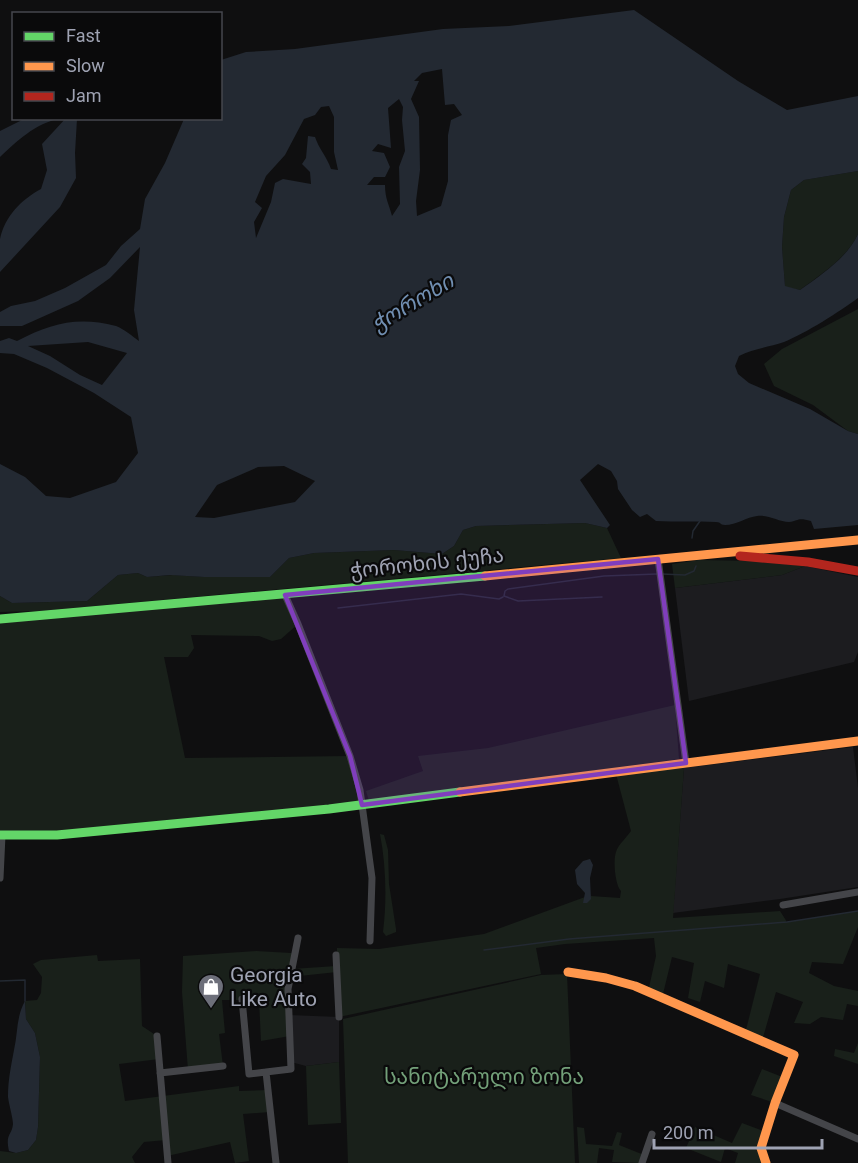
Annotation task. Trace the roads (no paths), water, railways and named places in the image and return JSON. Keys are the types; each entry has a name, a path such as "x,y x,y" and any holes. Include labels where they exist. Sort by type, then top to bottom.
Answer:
{"street":[{"name":"ჭოროხის ქუჩა","path":"0,619 285,595 858,540"},
{"path":"696,555 755,556 858,571"},
{"path":"658,559 687,763"},
{"path":"285,595 350,756 360,790 372,878 370,941"},
{"path":"0,878 1,835 57,835 362,805 858,741"},
{"path":"783,905 858,892"},
{"path":"243,999 249,1074 291,1069 288,989 298,938"},
{"path":"336,955 339,1017"},
{"path":"568,972 606,978 635,986 795,1055 775,1103 761,1148 766,1163"},
{"path":"157,1036 168,1163"},
{"path":"160,1073 223,1066"},
{"path":"266,1072 276,1163"},
{"path":"775,1103 858,1139"},
{"path":"642,1163 652,1134"}],"water":[{"name":"ჭოროხი","path":"634,10 738,81 787,110 858,96 858,171 804,180 791,190 784,217 782,247 785,286 800,290 840,258 858,234 858,298 842,310 793,338 739,356 735,366 738,374 749,383 810,409 848,431 858,434 858,525 814,529 811,521 801,519 785,522 761,516 725,525 719,522 656,521 647,514 640,517 632,510 618,489 617,481 611,471 598,464 580,480 610,525 607,528 585,523 476,526 463,530 454,546 442,554 394,550 314,553 289,558 270,577 170,575 147,577 138,573 118,575 87,601 12,603 0,596 0,464 25,477 46,496 70,498 116,482 138,453 131,417 94,393 47,368 14,354 0,353 0,341 9,338 17,341 41,330 65,323 89,322 116,326 139,341 134,310 140,247 110,278 78,301 22,326 0,326 0,312 11,306 35,301 65,288 106,265 121,246 140,229 145,199 165,163 184,120 222,120 222,60 246,52 295,49 443,29 509,26","holes":["442,69 445,105 454,104 462,115 451,120 448,135 448,181 441,206 417,216 416,201 420,170 419,117 411,99 419,81 414,81 422,73","399,99 403,107 405,151 399,167 400,204 392,216 386,198 385,185 367,185 374,177 385,177 390,167 384,153 372,151 378,144 391,148 388,108","329,106 334,117 334,152 338,170 331,169 315,137 308,136 306,158 302,164 310,172 311,184 283,179 275,183 271,202 256,238 254,222 262,208 255,202 266,176 285,155 304,119 315,115 321,107","88,342 127,353 102,385 28,346","284,466 315,481 295,502 214,518 195,517 217,485 258,467"]},
{"path":"22,120 54,120 34,129 0,157 0,131"},
{"path":"64,120 77,120 76,178 60,207 0,272 2,231 15,210 41,189 47,170 42,144"},
{"path":"590,859 593,865 590,878 591,899 583,903 585,893 577,884 575,870 583,861"},
{"path":"25,1001 26,1019 35,1033 40,1057 38,1127 36,1140 28,1150 16,1153 9,1151 8,1145 13,1124 8,1091 19,1019"}],"waterway":[{"path":"692,538 693,531 700,521"},
{"path":"662,574 685,575 694,571 696,566"},
{"path":"602,597 518,601 504,596 508,589 604,576 657,574"},
{"path":"338,608 461,594 499,599 503,597"},
{"path":"484,950 569,939 787,922 858,911"},
{"path":"0,981 25,980 25,1001"}],"place":[{"name":"Georgia Like Auto","path":"211,1010"}],"park label":[{"name":"სანიტარული ზონა","path":"484,1077"}]}
